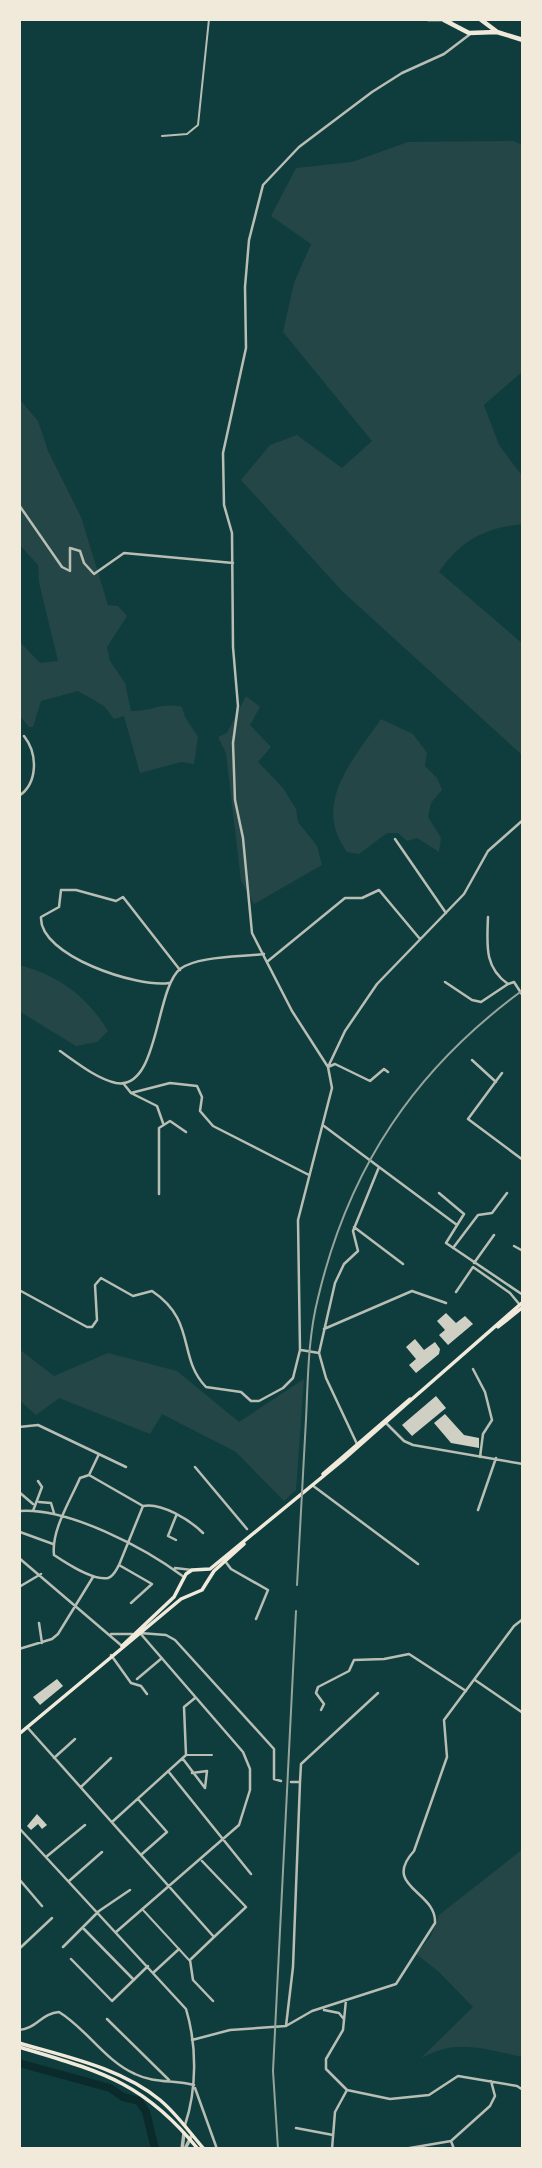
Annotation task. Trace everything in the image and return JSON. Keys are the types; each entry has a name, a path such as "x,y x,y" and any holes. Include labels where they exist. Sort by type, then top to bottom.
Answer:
{"main road":[{"path":"428,19 453,19"},
{"path":"444,20 463,29 497,32 523,40"},
{"path":"462,20 463,29"},
{"path":"475,32 480,20 497,32"},
{"path":"19,1734 122,1646 192,1593 202,1590 206,1581 225,1561 522,1305"},
{"path":"122,1646 174,1597 192,1570 210,1569 285,1508"},
{"path":"198,1570 206,1581"},
{"path":"183,1580 192,1593"},
{"path":"19,2045 124,2077 162,2102 204,2149"},
{"path":"191,2137 198,2149"}],"street":[{"path":"461,40 463,29"},
{"path":"19,1290 87,1327 92,1327 97,1320 95,1285 101,1278 133,1296 152,1291 173,1309 181,1325 195,1376 206,1387 241,1392 251,1401 272,1396 293,1378 300,1350 298,1220 332,1088 328,1067 292,1011 251,933 243,838 235,800 233,743 238,706 233,647 232,533 224,505 223,453 246,348 245,287 249,240 263,185 299,146 372,92 402,73 444,54 475,32"},
{"path":"19,505 62,568 69,571 70,548 80,551 94,574 124,554 233,563"},
{"path":"19,796 32,778 35,760 24,736"},
{"path":"328,1067 345,1031 377,985 464,894 488,851 523,820"},
{"path":"395,839 446,913"},
{"path":"169,983 156,985 139,982 72,958 47,935 41,925 41,917 59,907 61,890 76,890 116,901 123,897 180,970"},
{"path":"268,961 345,898 362,898 379,890 420,939"},
{"path":"488,917 489,962 496,976 508,984"},
{"path":"123,1083 138,1075 146,1060 169,983 180,970 197,961 264,954"},
{"path":"445,982 472,1000 481,1002 514,982 523,996"},
{"path":"60,1051 109,1080 123,1083 131,1093 157,1106 163,1123 158,1137 159,1194"},
{"path":"472,1060 496,1082"},
{"path":"328,1067 335,1064 370,1082 384,1069 388,1072"},
{"path":"502,1073 468,1119 523,1160"},
{"path":"131,1093 170,1083 197,1086 202,1097 200,1111 213,1126 309,1175"},
{"path":"163,1123 170,1121 186,1132"},
{"path":"323,1126 457,1225"},
{"path":"358,1445 326,1378 318,1353 335,1283 344,1264 358,1251 354,1227 379,1167"},
{"path":"439,1193 464,1214 446,1243 523,1295"},
{"path":"453,1248 478,1215 492,1213 507,1193"},
{"path":"354,1227 403,1264"},
{"path":"474,1263 494,1235"},
{"path":"514,1246 523,1251"},
{"path":"456,1292 473,1267 510,1293 522,1305"},
{"path":"324,1329 412,1291 446,1303"},
{"path":"300,1350 318,1353"},
{"path":"473,1369 485,1392 492,1420 483,1434 480,1457"},
{"path":"385,1421 404,1441 413,1445 523,1464"},
{"path":"19,1427 38,1425 126,1467"},
{"path":"99,1454 89,1475 80,1478 53,1544 54,1555 93,1576 111,1577 119,1565 143,1506"},
{"path":"478,1510 496,1458"},
{"path":"195,1467 247,1529"},
{"path":"89,1475 143,1506 155,1504 203,1533"},
{"path":"38,1481 42,1487 38,1502"},
{"path":"312,1485 418,1564"},
{"path":"19,1492 33,1504 33,1510"},
{"path":"33,1504 51,1503 54,1513"},
{"path":"19,1511 33,1510 64,1516 170,1566 192,1570"},
{"path":"176,1516 168,1536 176,1540"},
{"path":"20,1532 53,1544"},
{"path":"19,1558 41,1574 122,1646"},
{"path":"225,1561 231,1569 268,1590 256,1619"},
{"path":"119,1565 152,1584 131,1603"},
{"path":"170,1566 183,1580"},
{"path":"19,1587 41,1574"},
{"path":"19,1649 43,1643 58,1634 93,1576"},
{"path":"192,2040 230,2030 286,2026 318,2009 396,1984 435,1923 431,1905 407,1883 403,1869 404,1861 414,1851 447,1757 444,1720 506,1635 523,1619"},
{"path":"39,1623 43,1643"},
{"path":"116,1932 239,1825 245,1812 250,1769 243,1752 140,1633"},
{"path":"140,1633 166,1635 175,1640 274,1749 274,1780 281,1781"},
{"path":"110,1634 132,1634"},
{"path":"321,1710 324,1704 317,1696 318,1686 349,1671 354,1660 363,1657 384,1659 409,1654 467,1691"},
{"path":"111,1656 131,1683 141,1686 147,1694"},
{"path":"137,1679 162,1658"},
{"path":"475,1680 523,1713"},
{"path":"286,2026 293,1967 302,1764 378,1693"},
{"path":"192,1773 206,1771 205,1788 192,1773 184,1757 184,1707 195,1698"},
{"path":"27,1727 214,1937"},
{"path":"54,1758 75,1739"},
{"path":"112,1822 184,1757"},
{"path":"81,1787 111,1759"},
{"path":"168,1771 251,1874"},
{"path":"291,1782 300,1782"},
{"path":"138,1799 167,1832 141,1854"},
{"path":"46,1857 85,1825"},
{"path":"19,1828 186,2009 192,2040 194,2085 192,2106 184,2129 183,2149"},
{"path":"69,1881 102,1852"},
{"path":"201,1860 246,1907 190,1960 193,1980 213,2001"},
{"path":"19,1879 42,1906"},
{"path":"63,1947 99,1913 130,1890"},
{"path":"19,1949 52,1918"},
{"path":"83,1928 134,1980"},
{"path":"154,1972 179,1949"},
{"path":"71,1959 112,2001 148,1966"},
{"path":"346,2000 340,2036 326,2059 326,2069 347,2090 405,2099 429,2095 458,2076 523,2090"},
{"path":"339,2004 344,2021"},
{"path":"318,2009 339,2013 344,2021"},
{"path":"19,2030 32,2028 51,2012 59,2012 117,2065 152,2081 169,2080 194,2085"},
{"path":"107,2019 169,2080"},
{"path":"404,2149 451,2141 490,2106 495,2096 491,2081"},
{"path":"194,2085 217,2149"},
{"path":"332,2149 335,2112 347,2090"},
{"path":"296,2128 332,2135"},
{"path":"183,2149 191,2137"},
{"path":"451,2141 454,2149"}],"lane":[{"path":"162,136 187,134 198,125 209,19"},
{"path":"184,1757 212,1755"},
{"path":"143,1910 190,1960"}],"shaded area":[{"path":"513,141 523,145 523,371 484,405 499,445 523,477 523,524 497,529 475,538 456,552 439,572 523,644 522,755 343,592 241,480 270,445 297,435 342,468 372,441 283,332 294,283 311,244 271,216 296,168 352,162 408,142"},
{"path":"19,399 38,421 48,451 81,517 108,605 118,606 127,616 107,647 110,661 125,683 131,711 182,707 198,737 194,764 181,762 140,773 124,716 114,719 104,706 78,691 41,701 33,727 29,727 19,715 19,641 40,663 58,661 39,582 38,565 19,544"},
{"path":"246,696 260,707 250,725 271,747 258,762 283,788 296,809 298,822 317,846 322,865 254,904 241,881 226,753 218,737 227,733"},
{"path":"381,719 413,734 427,753 425,766 437,778 442,790 431,803 428,817 441,838 439,852 417,838 407,841 398,833 387,833 359,854 347,852 337,834 333,816 340,782"},
{"path":"19,965 59,981 81,997 108,1031 97,1042 76,1046 19,1011"},
{"path":"19,1349 54,1376 108,1353 177,1371 239,1422 304,1379 296,1490 284,1501 236,1452 162,1414 150,1434 59,1398 36,1415 19,1400"},
{"path":"523,1849 523,2057 459,2047 447,2048 421,2058 473,2007 438,1971 416,1954 431,1936 439,1915"}],"building":[{"path":"446,1313 456,1323 465,1316 473,1324 448,1345 439,1335 445,1330 437,1321"},
{"path":"415,1339 424,1350 435,1342 440,1349 439,1354 416,1373 409,1365 416,1359 406,1347"},
{"path":"436,1396 446,1408 412,1436 402,1425"},
{"path":"445,1414 464,1435 479,1438 479,1448 451,1443 434,1423"},
{"path":"57,1679 63,1686 40,1705 33,1697"},
{"path":"37,1814 47,1825 42,1829 38,1824 31,1830 27,1826"}],"waterway":[{"path":"19,2063 110,2088 123,2097 139,2101 146,2112 155,2149"}],"railway":[{"path":"297,1585 312,1328 331,1250 368,1164 392,1124 450,1053 523,990"},
{"path":"278,2149 273,2071 296,1611"}]}
